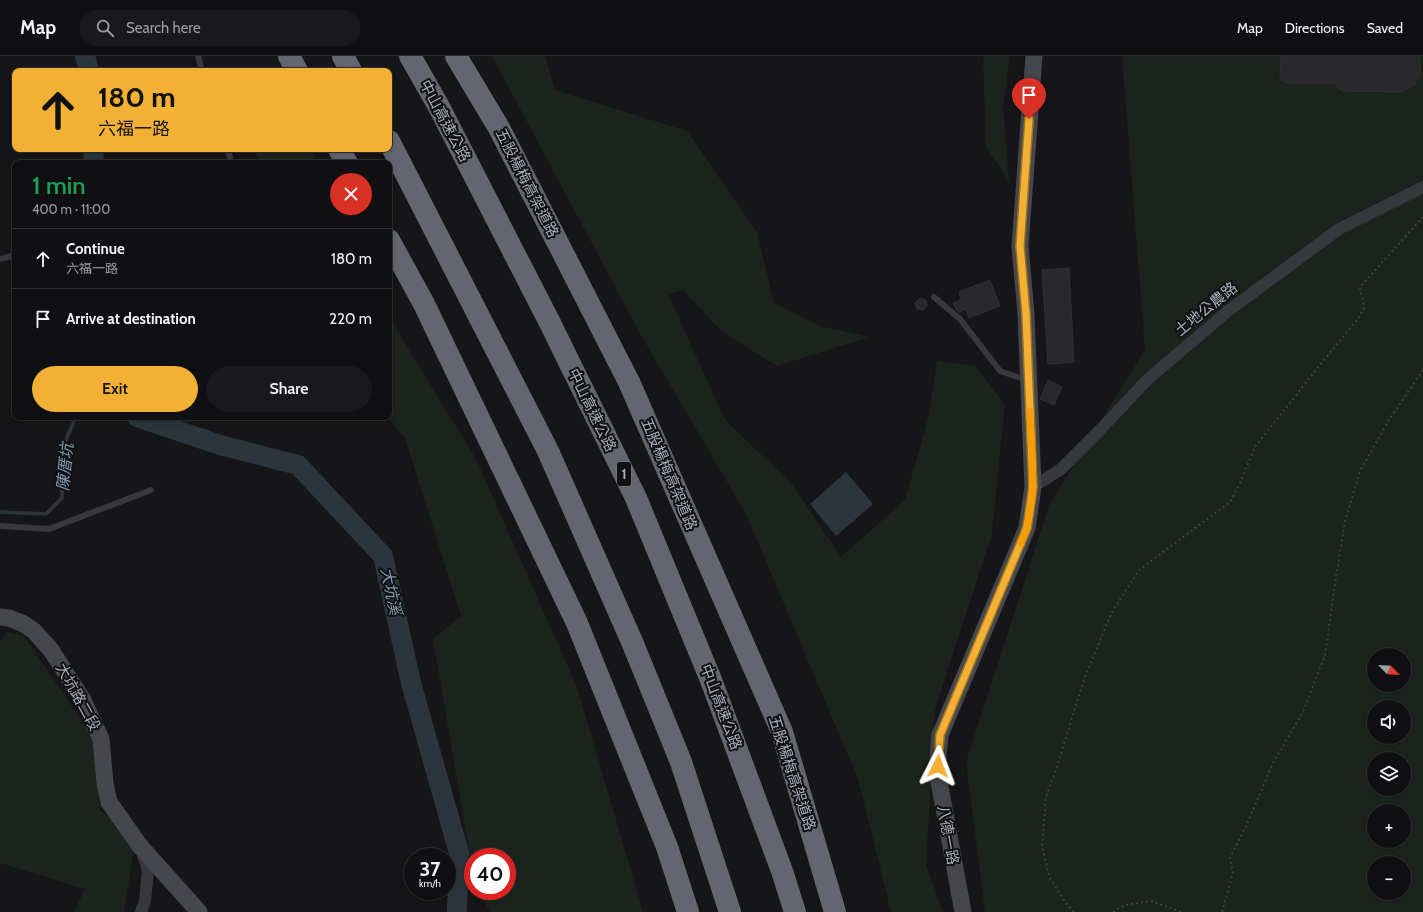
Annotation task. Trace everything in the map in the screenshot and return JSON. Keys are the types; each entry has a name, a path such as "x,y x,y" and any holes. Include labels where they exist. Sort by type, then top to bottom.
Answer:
{"highway":[{"path":"289,56 295,68"},
{"path":"343,56 349,68"},
{"name":"中山高速公路","path":"410,56 442,112 549,321 636,498 711,680 782,871 795,912"},
{"name":"五股楊梅高架道路","path":"456,56 499,128 629,382 782,732 835,912"},
{"path":"392,147 548,451 633,644 682,762 730,912"},
{"path":"392,245 424,304 577,623 667,847 688,912"}],"street":[{"name":"八德一路","path":"963,912 938,776 938,757 940,735 1027,528 1033,487 1026,314 1020,246 1034,56"},
{"name":"土地公農路","path":"1033,487 1061,469 1101,429 1144,382 1228,310 1339,229 1423,187"},
{"name":"大坑路二段","path":"0,617 9,618 24,624 34,631 51,650 83,700 101,739 105,783 109,802 140,846 199,912"},
{"path":"140,846 148,871 145,901 141,912"}],"lane":[{"path":"198,56 201,68"},
{"path":"0,259 12,256"},
{"path":"934,297 960,319 1000,371 1028,381"},
{"path":"0,526 50,529 151,490"}],"path":[{"path":"1074,912 1065,902 1049,876 1042,845 1046,797 1057,767 1084,679 1112,612 1139,570 1230,502 1240,483 1255,447 1358,319 1364,308 1360,287 1423,217"},
{"path":"1222,912 1233,873 1230,858 1247,824 1273,763 1303,712 1325,655 1345,521 1360,471 1389,420 1423,370"},
{"path":"1113,912 1125,905 1152,901 1181,912"}],"shaded area":[{"path":"492,56 545,56 555,90 687,131 757,232 774,303 820,326 869,337 777,366 721,331 683,290 668,294 725,420 792,484 841,557 905,500 928,419 937,361 976,366 1005,405 992,534 935,709 926,865 943,912 891,912 858,779 746,514 642,337"},
{"path":"983,56 1010,56 1003,106 1009,181 986,147"},
{"path":"1122,56 1423,56 1423,912 985,912 966,762 1050,503 1145,350"},
{"path":"255,152 312,152 316,160 259,160"},
{"path":"392,319 398,332 476,459 577,687 643,912 490,912 483,900 516,900 516,848 469,848 433,639 461,616 405,438 390,420 392,420"},
{"path":"846,472 873,504 836,536 810,504"},
{"path":"6,632 24,636 98,745 100,810 127,832 135,843 124,912 74,912 85,889 0,863 0,642"}],"building":[{"path":"1281,56 1418,56 1420,60 1420,74 1414,85 1401,92 1344,91 1338,88 1336,83 1286,83 1282,81 1280,76"},
{"path":"1069,268 1074,362 1048,364 1042,270"},
{"path":"990,280 1000,306 969,318 966,310 959,312 956,309 953,303 961,300 959,292"},
{"path":"920,298 926,300 927,306 923,310 917,309 915,303"},
{"path":"1048,380 1062,387 1054,405 1040,399"}],"waterway":[{"name":"大坑溪","path":"85,56 88,68"},
{"name":"大坑溪","path":"93,160 94,152"},
{"name":"陳厝坑","path":"0,512 46,514 62,498 63,446 75,420"},
{"name":"大坑溪","path":"146,420 220,445 298,465 383,556 411,683 459,853 457,912"}],"slow traffic":[{"path":"1021,543 1027,528 1033,487 1030,411"}],"route":[{"path":"938,766 940,735 1027,528 1033,487 1026,314 1020,246 1029,119"}]}
